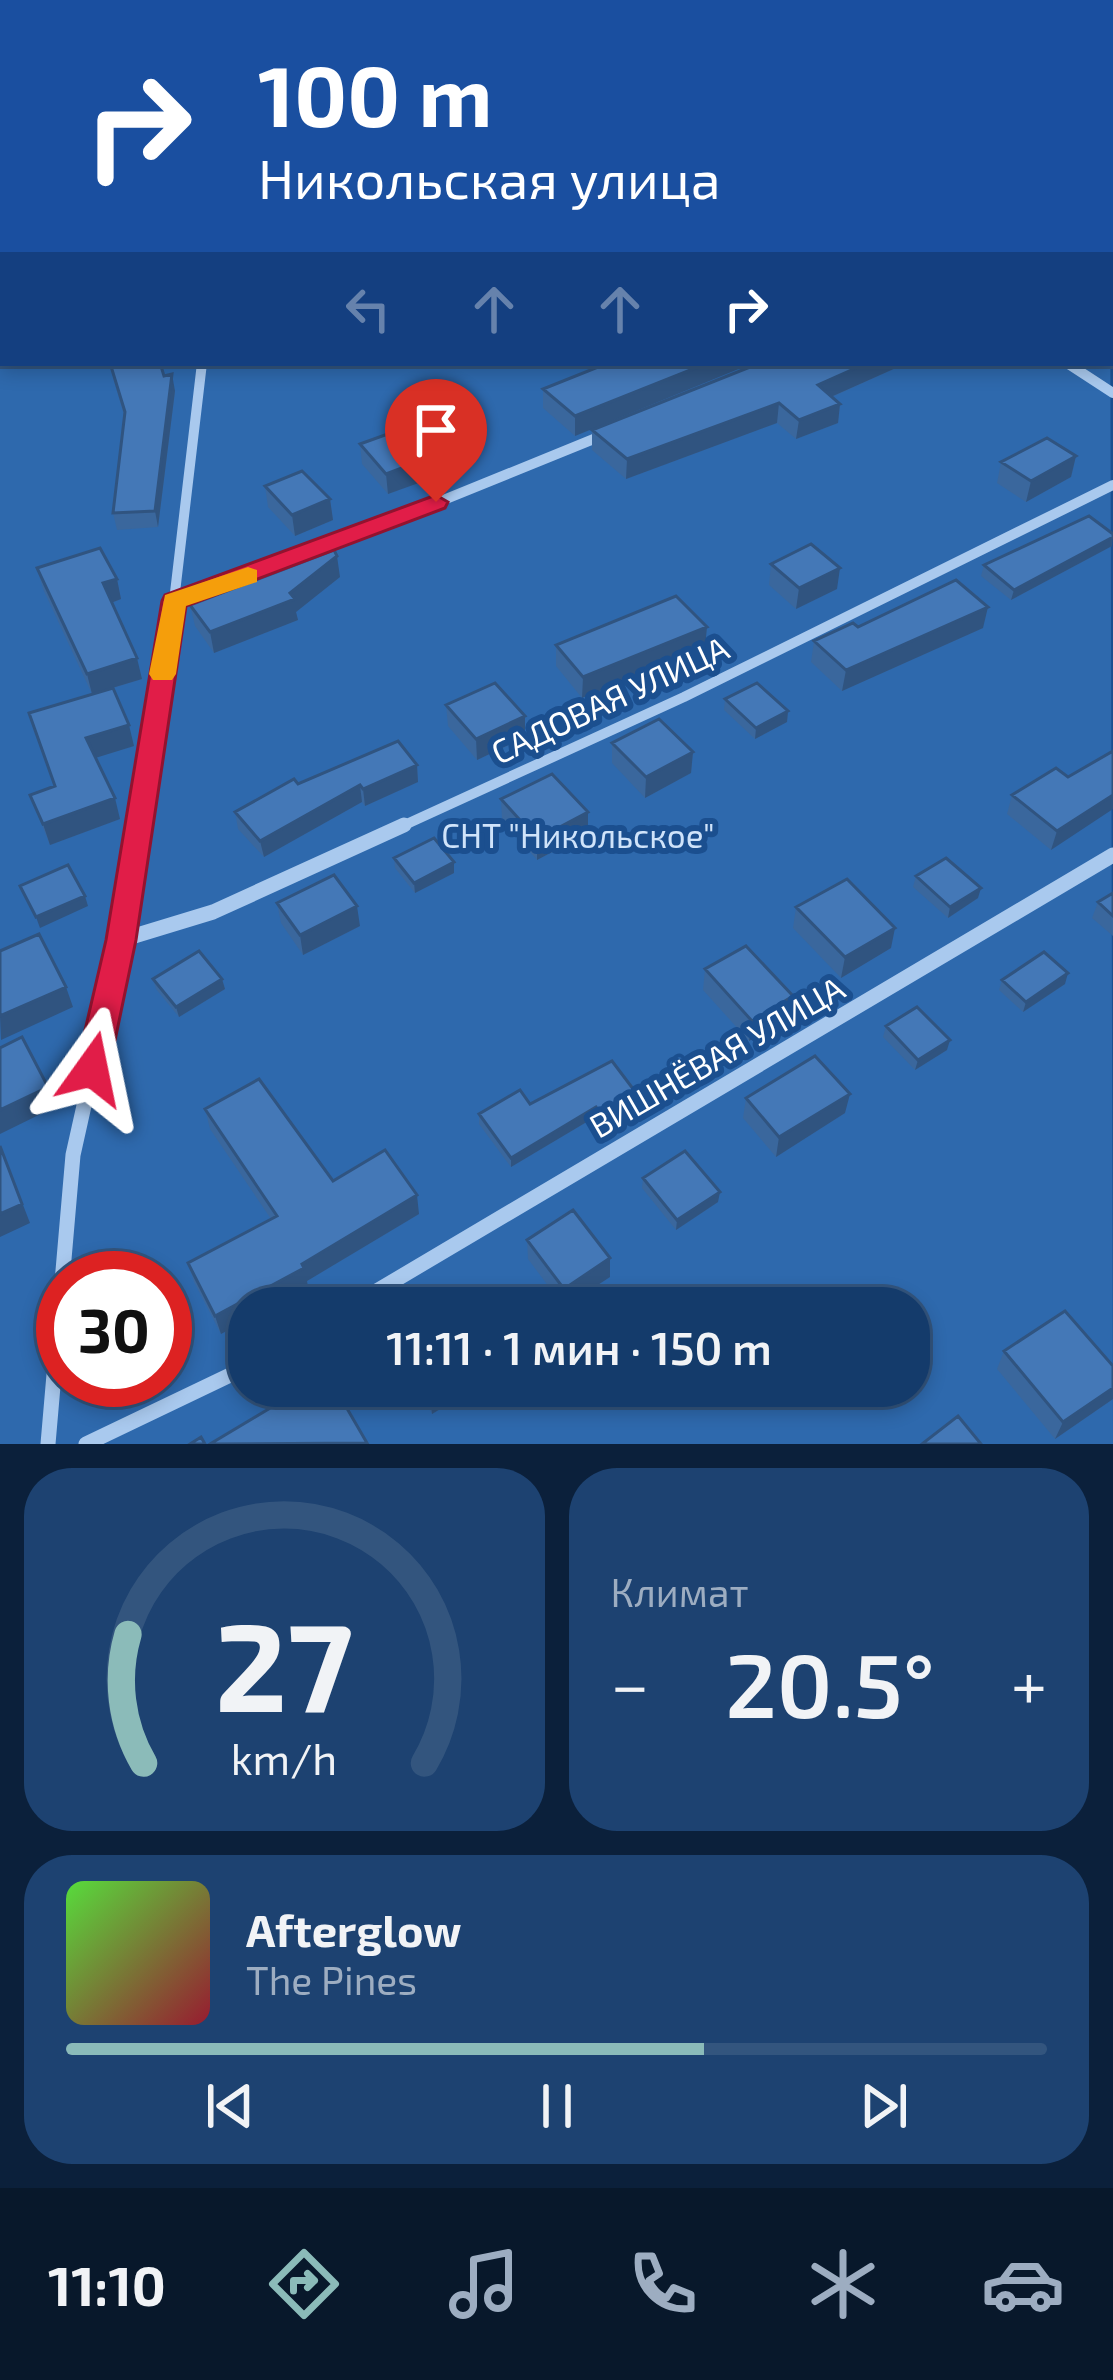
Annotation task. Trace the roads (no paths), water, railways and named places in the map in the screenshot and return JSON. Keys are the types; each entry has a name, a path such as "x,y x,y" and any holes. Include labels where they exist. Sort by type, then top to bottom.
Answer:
{"street":[{"path":"48,1444 74,1155 121,940 174,601 202,366"},
{"path":"1072,366 1113,393"},
{"path":"174,601 308,555 629,424"},
{"name":"САДОВАЯ УЛИЦА","path":"121,940 213,912 684,697 1113,485"},
{"name":"ВИШНЁВАЯ УЛИЦА","path":"384,1287 1113,856"},
{"path":"86,1444 228,1376"}],"park label":[{"name":"СНТ \"Никольское\"","path":"578,836"}]}
